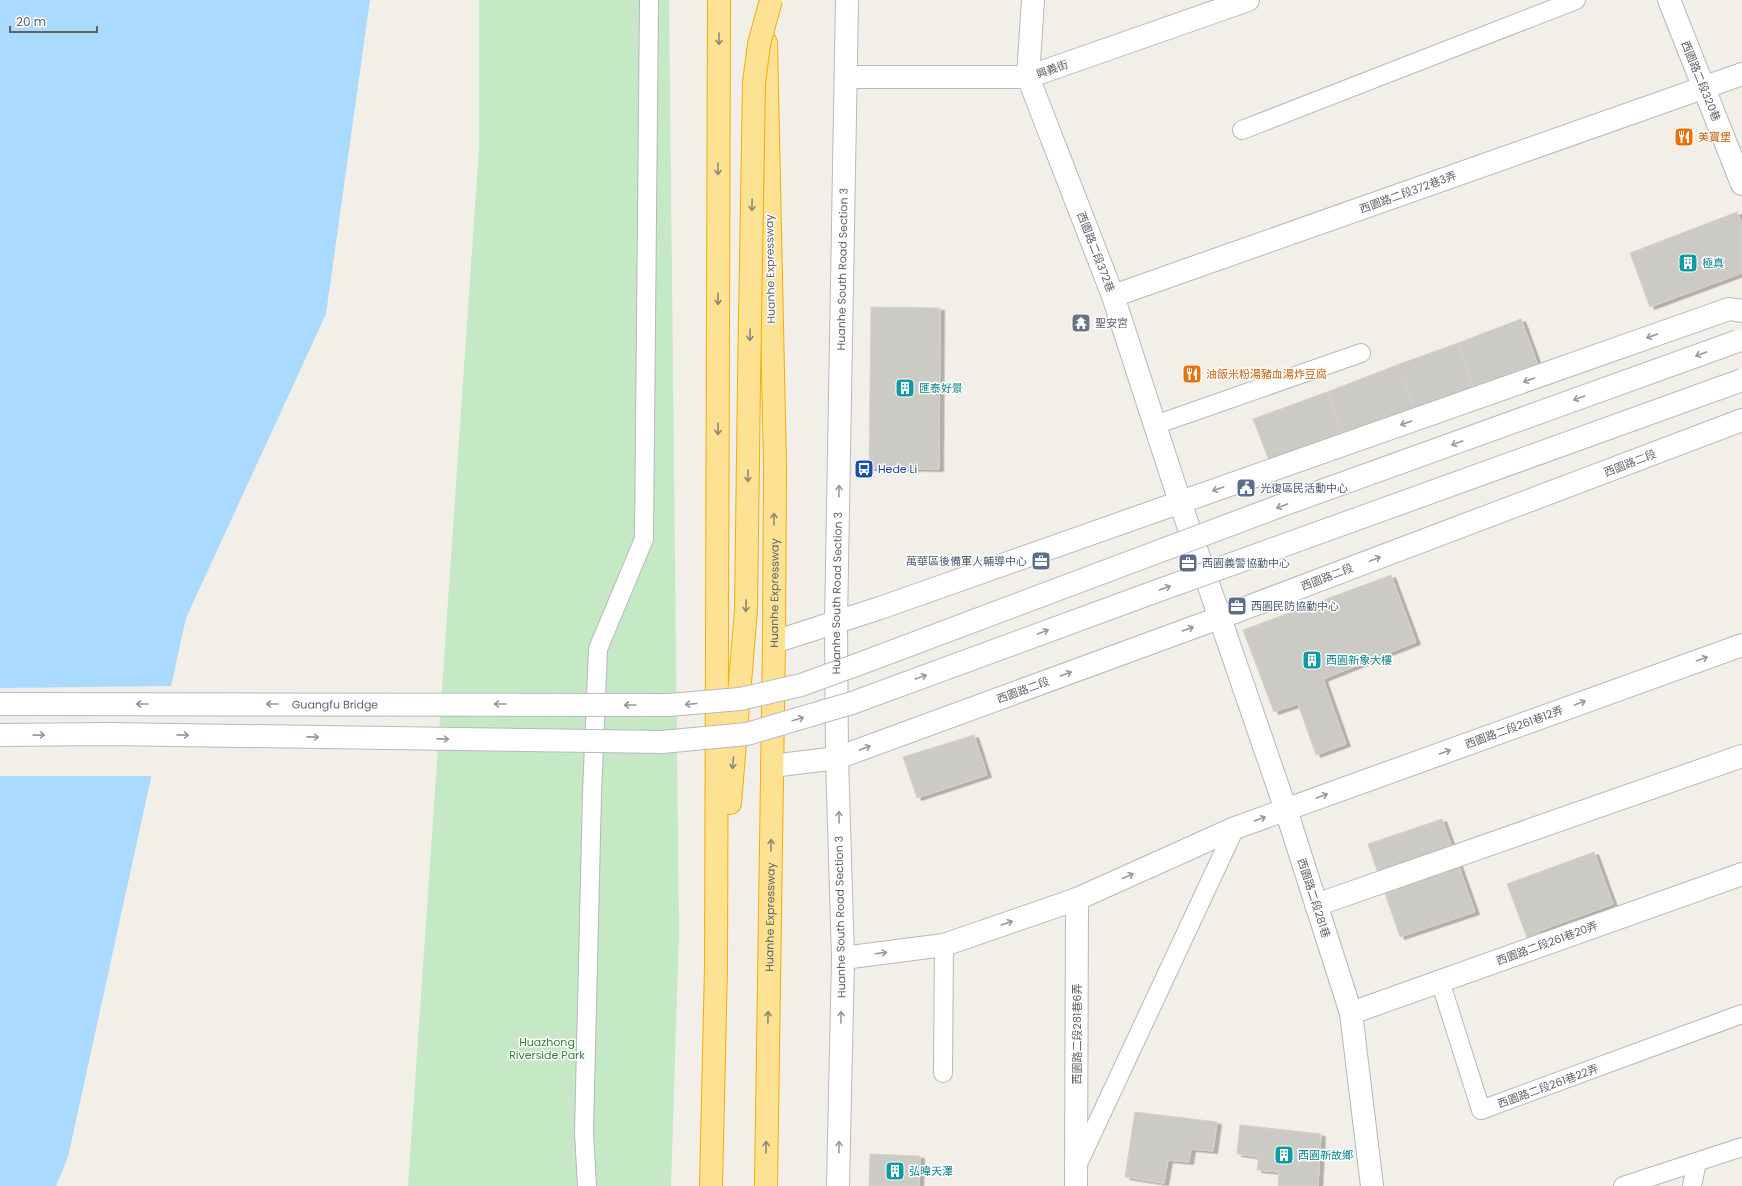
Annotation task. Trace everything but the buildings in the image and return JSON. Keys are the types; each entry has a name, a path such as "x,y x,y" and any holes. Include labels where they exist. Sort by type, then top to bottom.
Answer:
{"highway":[{"path":"711,1186 716,966 719,0"},
{"name":"Huanhe Expressway","path":"765,0 774,458 774,642 766,1186"},
{"path":"716,966 746,610 754,83 759,44 771,0"}],"street":[{"name":"Huanhe South Road Section 3","path":"838,1186 843,958 837,758 836,623 846,77 846,0"},
{"name":"西園路二段372巷","path":"1033,0 1028,77 1113,296 1219,618"},
{"name":"興義街","path":"846,77 1028,77 1248,0"},
{"name":"西園路二段320巷","path":"1669,0 1742,184"},
{"name":"西園路二段372巷3弄","path":"1113,296 1742,74"},
{"path":"774,642 836,623 1729,309 1742,310"},
{"name":"Guangfu Bridge","path":"0,704 669,705 740,699 801,685 1277,507 1740,340"},
{"path":"0,735 110,734 662,742 747,734 852,703 1153,592 1742,380"},
{"name":"西園路二段","path":"772,766 837,758 1219,618 1742,420"},
{"name":"西園路二段281巷","path":"1219,618 1286,810 1351,1013 1372,1186"},
{"name":"西園路二段261巷12弄","path":"1286,810 1742,645"},
{"path":"1316,905 1742,756"},
{"path":"843,958 944,945 1078,899 1236,828 1286,810"},
{"name":"西園路二段261巷20弄","path":"1351,1013 1742,874"},
{"name":"西園路二段281巷6弄","path":"1076,1177 1078,899"}],"lane":[{"path":"587,1186 585,1124 593,785 598,649 644,539 649,0"},
{"path":"1242,130 1576,0"},
{"path":"1155,425 1361,353"},
{"path":"1076,1177 1236,828"},
{"path":"943,1073 944,945"},
{"name":"西園路二段261巷22弄","path":"1440,981 1481,1110 1742,1014"},
{"path":"1623,1186 1742,1147"},
{"path":"1692,1186 1697,1162"}],"green space":[{"name":"Huazhong Riverside Park","path":"479,0 669,0 679,933 671,1186 408,1186 479,148"}],"water":[{"path":"0,0 370,0 326,314 186,618 68,1157 56,1186 0,1186"}],"pier":[{"path":"173,686 154,776 0,776 0,688"}],"place":[{"name":"美寶堡","path":"1684,137"},
{"name":"極真","path":"1688,263"},
{"name":"聖安宮","path":"1081,323"},
{"name":"油飯米粉湯豬血湯炸豆腐","path":"1192,374"},
{"name":"匯泰好景","path":"905,388"},
{"name":"Hede Li","path":"864,469"},
{"name":"光復區民活動中心","path":"1246,488"},
{"name":"萬華區後備軍人輔導中心","path":"1041,561"},
{"name":"西園義警協勤中心","path":"1188,563"},
{"name":"西園民防協勤中心","path":"1237,606"},
{"name":"西園新象大樓","path":"1312,660"},
{"name":"西園新故鄉","path":"1284,1155"},
{"name":"弘暐天澤","path":"895,1171"}]}
